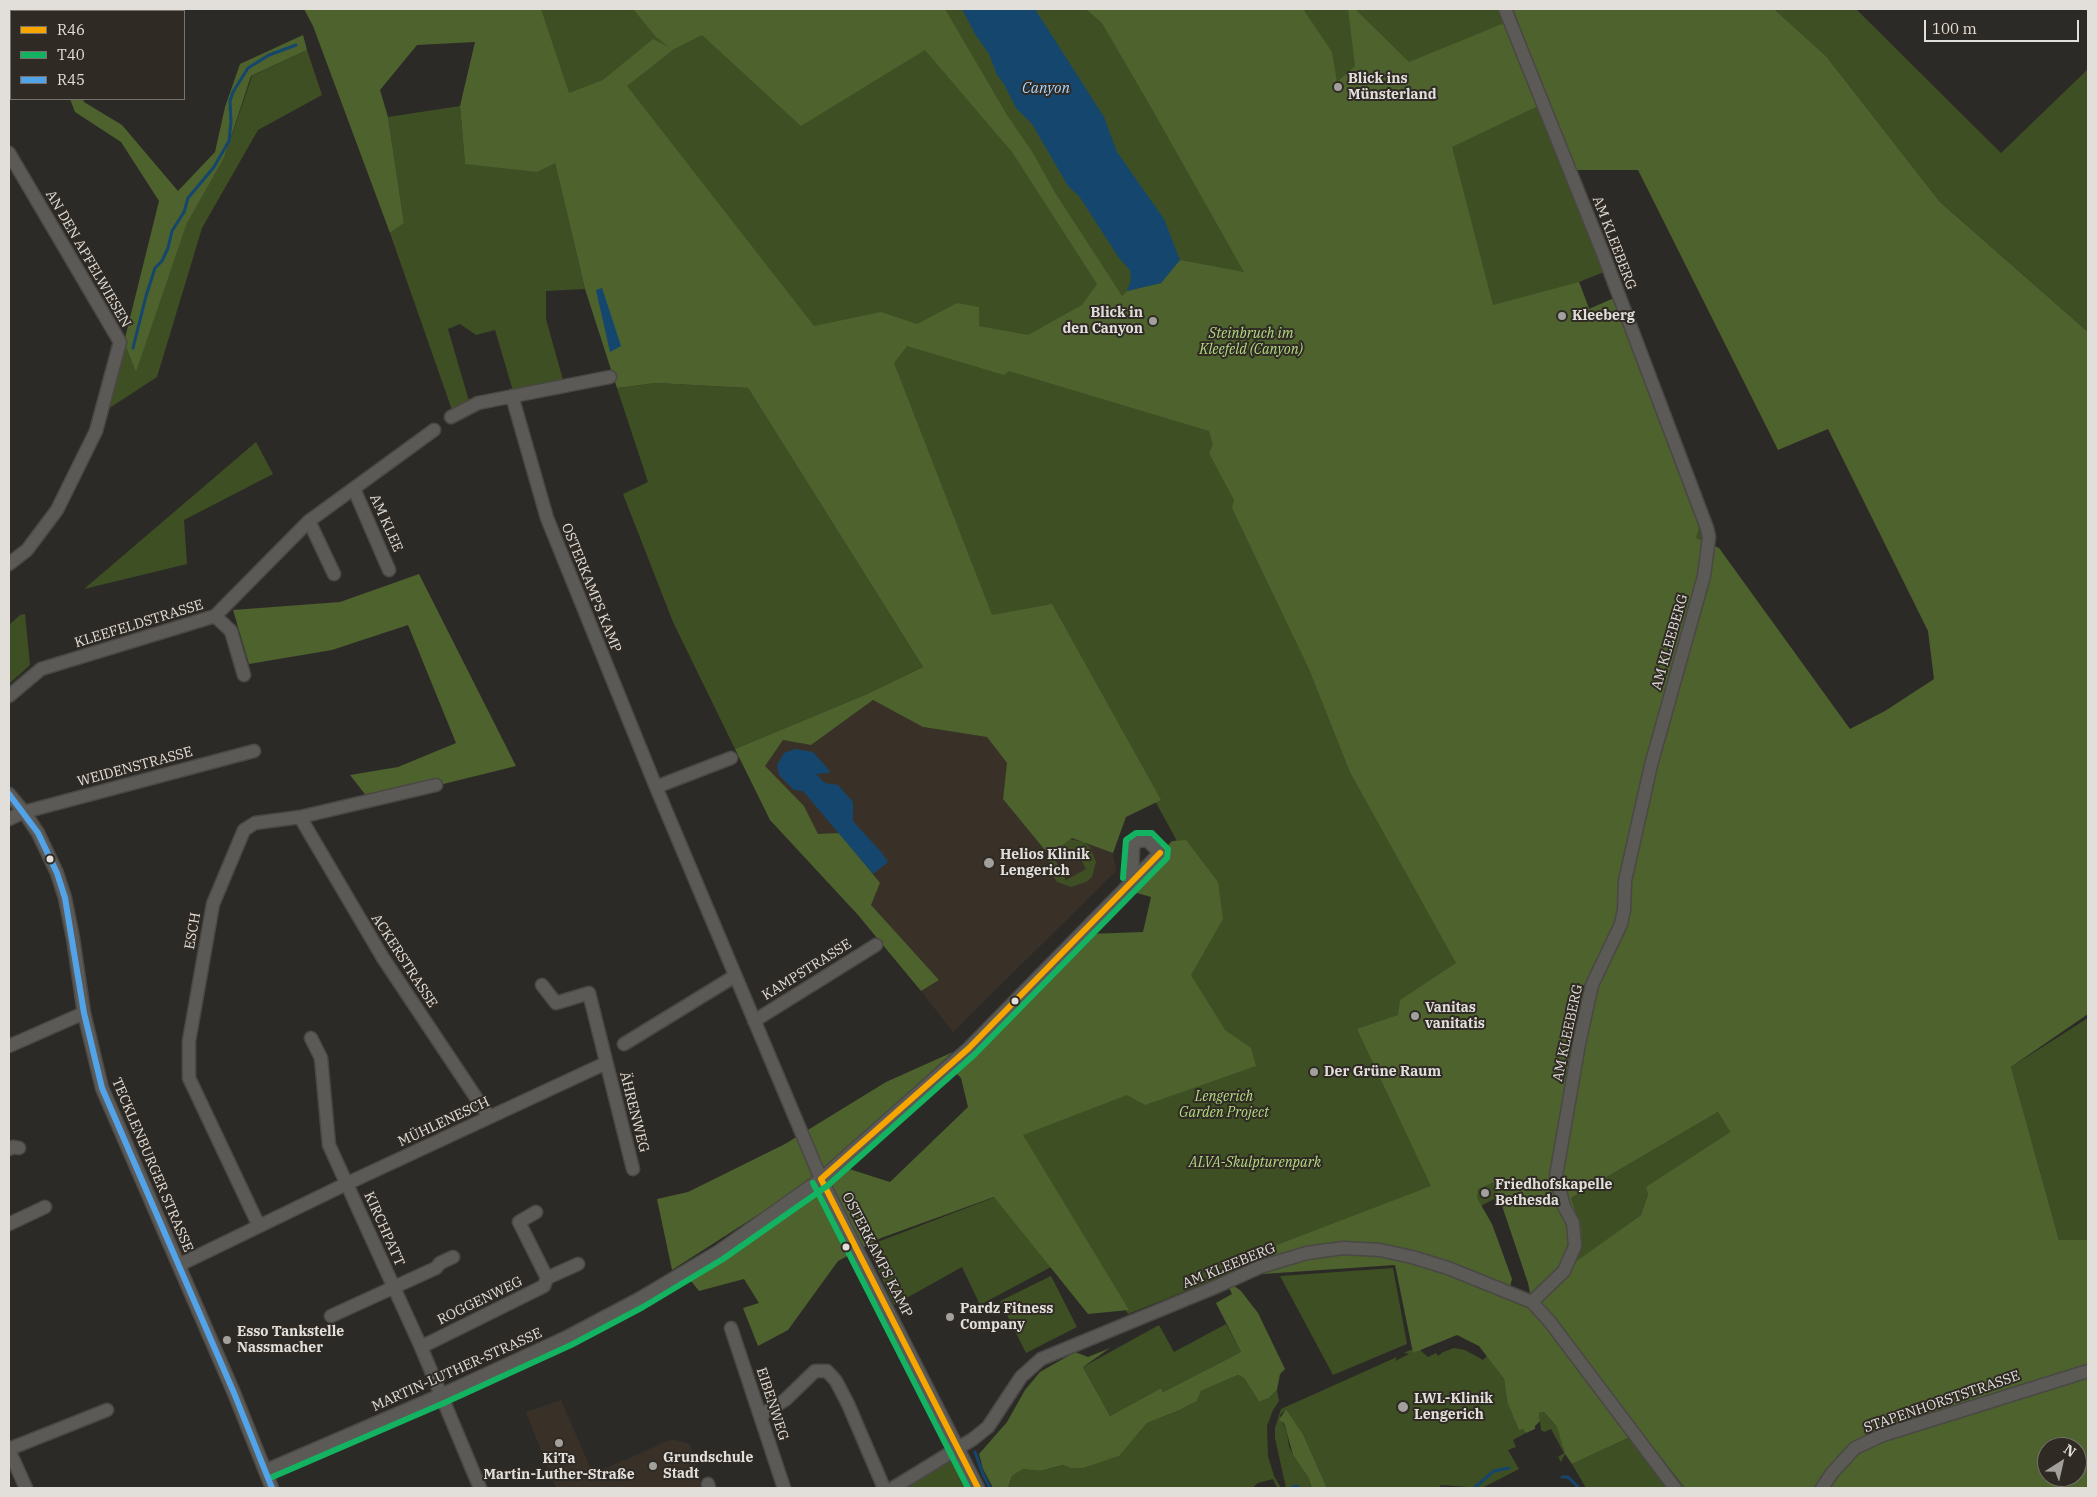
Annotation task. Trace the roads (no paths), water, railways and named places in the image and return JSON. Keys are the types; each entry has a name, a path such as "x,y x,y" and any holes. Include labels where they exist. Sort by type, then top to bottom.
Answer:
{"street":[{"name":"AM KLEEBERG","path":"893,1488 988,1427 1021,1377 1041,1359 1260,1267 1307,1253 1343,1248 1380,1250 1412,1257 1474,1278 1532,1302 1564,1272 1575,1246 1573,1223 1564,1206 1556,1176 1578,1044 1592,985 1620,924 1624,910 1625,881 1649,774 1704,576 1708,553 1708,537 1704,519 1604,256 1505,9"},
{"name":"AN DEN APFELWIESEN","path":"9,153 120,342 96,431 78,469 57,510 27,550 9,564"},
{"path":"451,417 478,403 610,377"},
{"name":"OSTERKAMPS KAMP","path":"512,396 547,518 656,787 821,1179 978,1488"},
{"name":"KLEEFELDSTRASSE","path":"9,696 41,669 215,616 309,521 434,430"},
{"name":"AM KLEE","path":"354,489 389,570"},
{"path":"309,521 334,574"},
{"path":"215,616 231,631 244,675"},
{"name":"WEIDENSTRASSE","path":"9,819 24,812 254,751"},
{"path":"656,787 731,758"},
{"name":"ESCH","path":"259,1226 189,1078 189,1041 213,904 244,830 256,823 300,817 436,784"},
{"name":"TECKLENBURGER STRASSE","path":"9,794 24,812 51,858 65,898 74,938 84,1013 102,1088 179,1265 272,1488"},
{"name":"ACKERSTRASSE","path":"300,817 383,958 489,1117"},
{"name":"MARTIN-LUTHER-STRASSE","path":"266,1470 441,1395 567,1337 639,1299 718,1252 821,1179 969,1048 1132,881"},
{"name":"KAMPSTRASSE","path":"754,1021 876,945"},
{"path":"624,1044 735,976"},
{"path":"542,985 556,1003 589,993 606,1063"},
{"path":"9,1046 84,1013"},
{"name":"KIRCHPATT","path":"311,1038 321,1058 329,1145 420,1347 480,1488"},
{"name":"MÜHLENESCH","path":"179,1265 606,1063"},
{"name":"ÄHRENWEG","path":"606,1063 633,1169"},
{"path":"9,1224 45,1208"},
{"path":"536,1212 519,1222 548,1278"},
{"name":"KIRCHPATT","path":"393,1287 436,1268 440,1263 453,1257"},
{"name":"ROGGENWEG","path":"420,1347 544,1286 548,1278 578,1264"},
{"path":"331,1316 393,1287"},
{"path":"1532,1302 1550,1322 1675,1488"},
{"name":"EIBENWEG","path":"731,1328 784,1488"},
{"path":"761,1415 785,1400 815,1372 826,1371 836,1381 848,1404 884,1488"},
{"name":"STAPENHORSTSTRASSE","path":"1822,1488 1832,1473 1855,1448 1883,1435 2088,1371"},
{"path":"26,1488 9,1450 107,1410"}],"water":[{"name":"Canyon","path":"962,9 1035,9 1104,117 1117,152 1164,219 1180,260 1161,283 1127,291 1131,280 1130,270 1119,258 1079,196 1068,186 1032,124 1016,108 1004,84 997,75 989,54 975,34"},
{"path":"602,288 621,346 610,352 596,290"},
{"path":"795,749 813,752 829,770 829,773 816,774 825,783 838,785 853,802 853,821 888,862 873,874 803,791 794,790 779,775 777,765 784,753"}],"waterway":[{"path":"133,348 155,268 162,261 168,248 172,231 184,212 188,198 214,167 229,141 231,122 230,101 233,92 248,68 269,55 296,45"},
{"path":"975,1452 990,1488"},
{"path":"1474,1488 1494,1471 1509,1468"},
{"path":"1562,1477 1568,1477 1579,1488"},
{"path":"1291,1488 1296,1486 1299,1488"}],"place":[{"name":"Blick ins Münsterland","path":"1338,87"},
{"name":"Kleeberg","path":"1562,316"},
{"name":"Blick in den Canyon","path":"1153,321"},
{"name":"Helios Klinik Lengerich","path":"989,863"},
{"name":"Vanitas vanitatis","path":"1415,1016"},
{"name":"Der Grüne Raum","path":"1314,1072"},
{"name":"Friedhofskapelle Bethesda","path":"1485,1193"},
{"name":"Pardz Fitness Company","path":"950,1317"},
{"name":"Esso Tankstelle Nassmacher","path":"227,1340"},
{"name":"LWL-Klinik Lengerich","path":"1403,1407"},
{"name":"KiTa Martin-Luther-Straße","path":"559,1443"},
{"name":"Grundschule Stadt","path":"653,1466"}],"park label":[{"name":"Steinbruch im Kleefeld (Canyon)","path":"1251,342"},
{"name":"Lengerich Garden Project","path":"1224,1106"},
{"name":"ALVA-Skulpturenpark","path":"1255,1163"}]}
